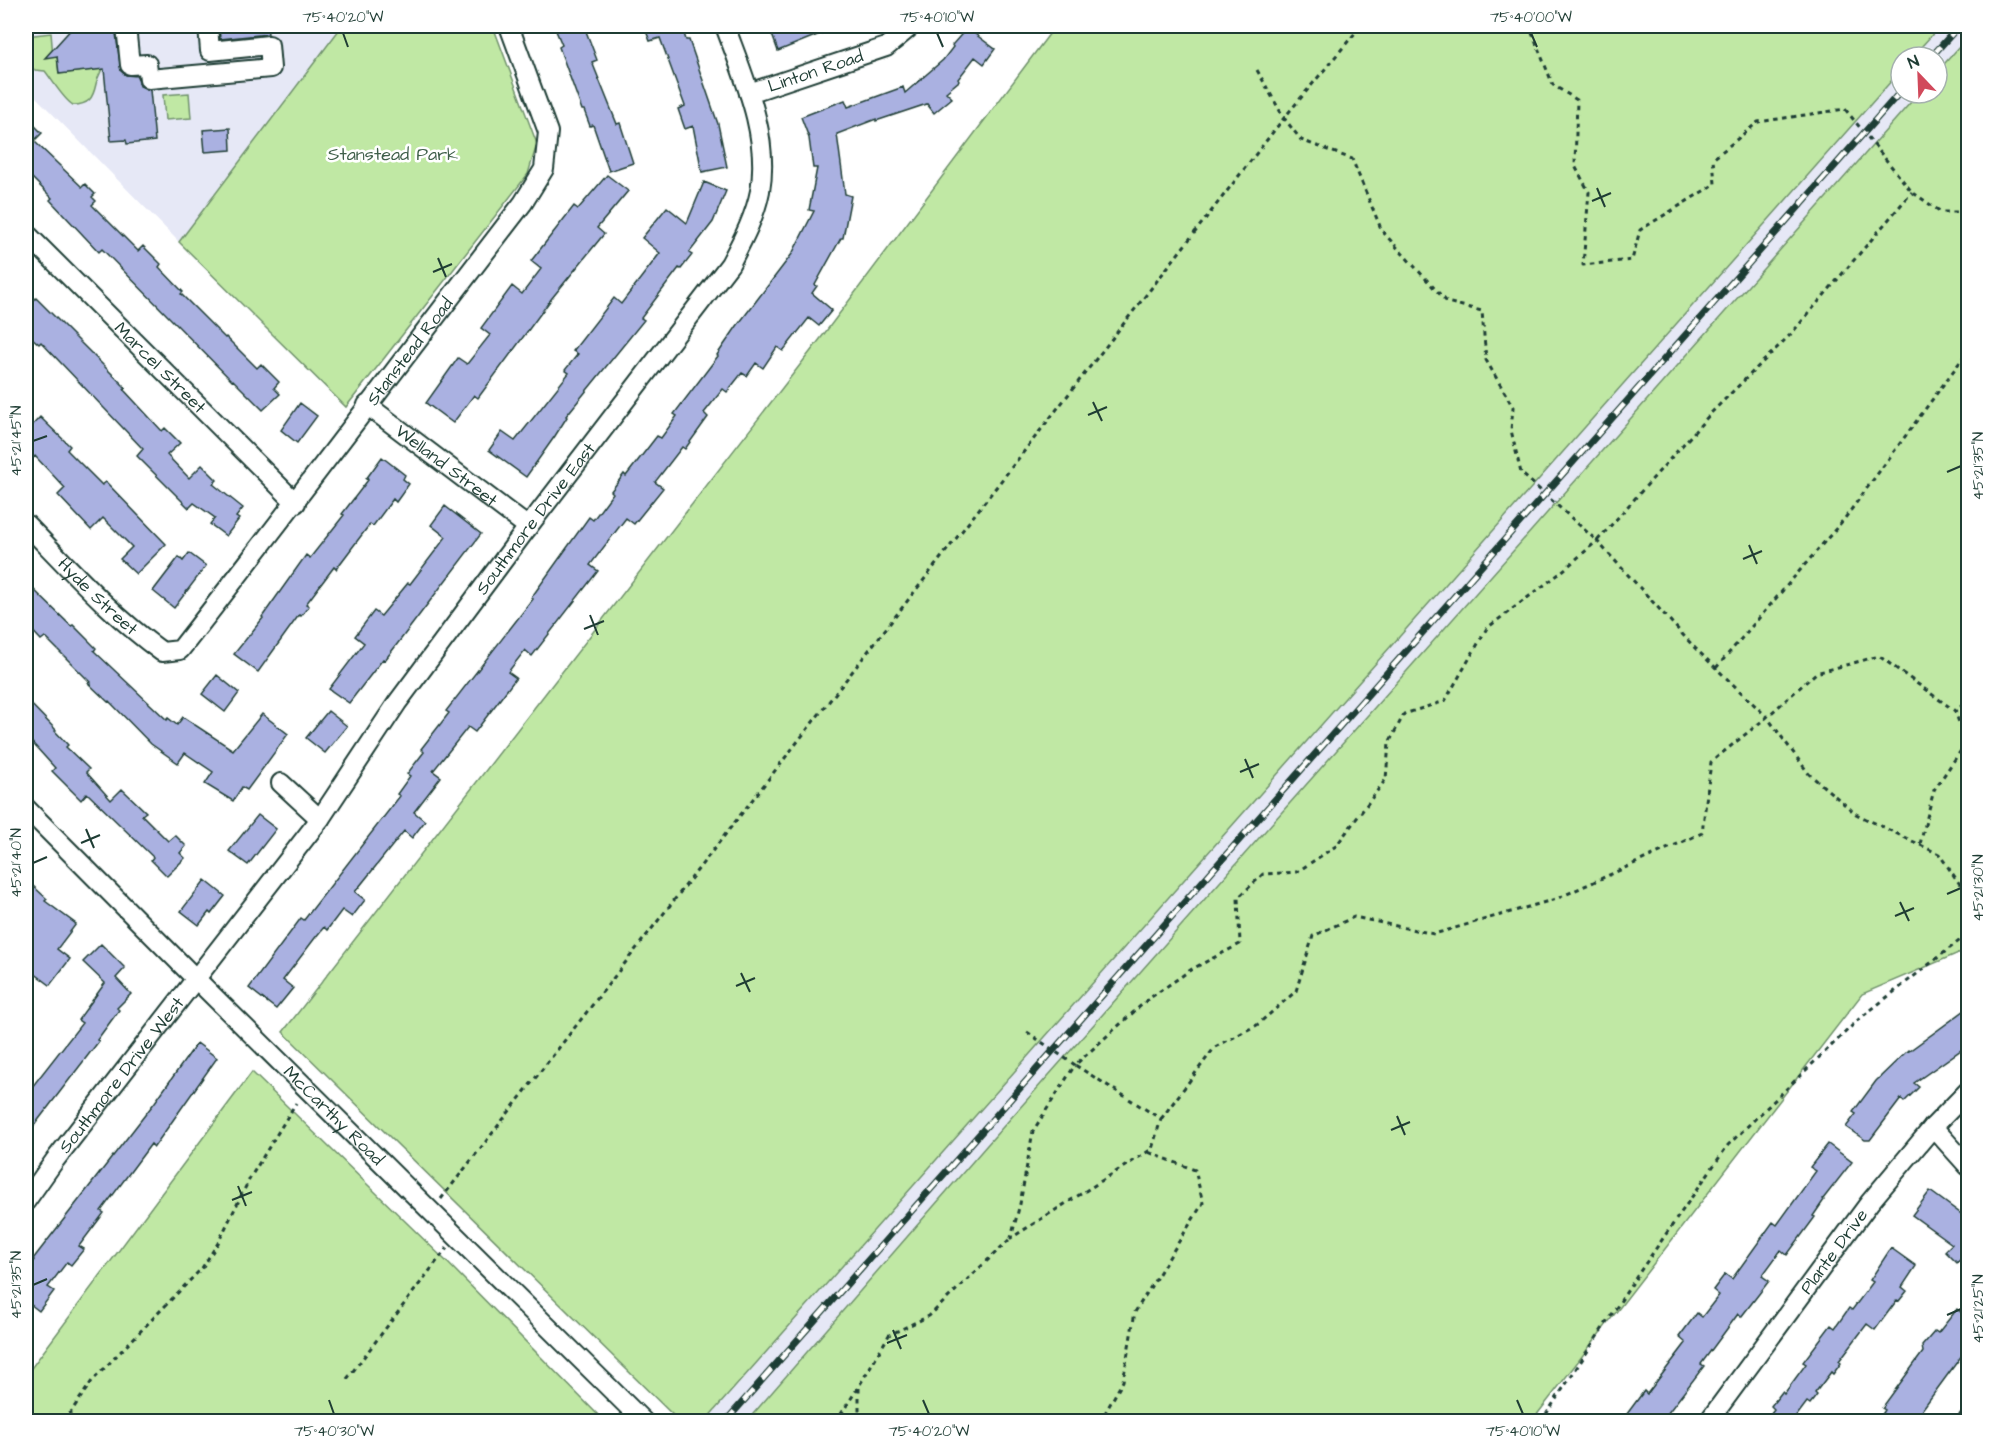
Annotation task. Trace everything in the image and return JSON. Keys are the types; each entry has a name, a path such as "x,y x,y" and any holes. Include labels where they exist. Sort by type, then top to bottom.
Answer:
{"street":[{"path":"126,26 130,65 147,64 149,79 271,68 269,45 210,51 208,26"},
{"name":"Stanstead Road","path":"180,650 296,503 367,405 523,203 544,169 548,132 509,26"},
{"name":"Southmore Drive East","path":"196,979 320,819 397,703 528,527 730,264 748,229 760,192 763,153 749,93 725,26"},
{"name":"Linton Road","path":"749,93 886,47 911,26"},
{"name":"Marcel Street","path":"26,233 296,503"},
{"name":"Welland Street","path":"367,405 528,527"},
{"name":"Hyde Street","path":"26,524 97,596 150,643 162,652 180,650"},
{"path":"281,783 320,819"},
{"name":"McCarthy Road","path":"26,808 644,1422"},
{"name":"Southmore Drive West","path":"26,1201 55,1160 196,979"},
{"name":"Plante Drive","path":"1708,1422 1870,1202 1933,1127 1968,1091"},
{"path":"1933,1127 1968,1166"}],"path":[{"path":"440,1200 1284,118 1361,26"},
{"path":"1525,26 1532,33 1553,85 1577,100 1575,166 1589,192 1583,265 1632,260 1640,230 1715,184 1713,159 1758,122 1845,109 1912,192 1941,212 1968,212"},
{"path":"1257,70 1284,118 1301,140 1352,159 1382,231 1447,302 1482,311 1485,360 1513,407 1511,430 1521,473 1597,541 1716,668 1767,717 1809,774 1856,814 1939,854 1968,896"},
{"path":"1011,1238 1020,1204 1033,1131 1075,1065 1147,1000 1192,969 1240,944 1238,898 1263,874 1297,872 1336,846 1386,779 1389,743 1404,714 1445,701 1487,628 1559,574 1597,541 1712,412 1791,334 1912,192"},
{"path":"1716,668 1845,518 1968,351"},
{"path":"836,1422 889,1335 929,1316 1011,1238 1152,1149 1161,1119 1215,1047 1257,1024 1296,991 1313,936 1354,917 1434,934 1556,899 1702,833 1711,762 1767,717 1816,673 1879,656 1955,711 1966,743 1934,790 1920,844"},
{"path":"1955,711 1968,701"},
{"path":"1541,1422 1641,1270 1728,1145 1857,1020 1968,934"},
{"path":"1027,1032 1161,1119"},
{"path":"64,1422 92,1381 202,1268 218,1243 250,1178 306,1087"},
{"path":"1100,1422 1123,1381 1135,1312 1203,1203 1195,1170 1148,1152"},
{"path":"346,1379 448,1247"},
{"path":"859,1386 860,1422"},
{"path":"807,1422 826,1422"}],"shaded area":[{"path":"26,26 342,26 179,242 26,87"},
{"path":"1940,26 1968,26 1968,37 1949,58 1949,45 1923,45"},
{"path":"1889,84 1889,105 1908,105 987,1145 747,1421 705,1422"}],"green space":[{"name":"Stanstead Park","path":"342,26 493,26 537,144 528,174 346,407 179,242"},
{"path":"1052,26 1940,26 1923,45 1889,45 1889,84 705,1421 679,1421 283,1032 824,334 1053,29"},
{"path":"51,33 53,56 57,56 59,74 102,69 87,102 73,105 45,71 35,70 26,65 26,36"},
{"path":"1968,37 1968,949 1862,994 1532,1421 747,1421 987,1145 1908,105 1949,105 1949,58"},
{"path":"189,93 191,118 165,120 163,95"},
{"path":"252,1072 447,1262 604,1421 26,1421 26,1375"}],"building":[{"path":"74,26 115,26 121,71 126,75 137,76 140,86 150,90 155,141 127,144 126,140 111,141 104,69 59,74 57,56 45,58"},
{"path":"219,26 267,26 268,34 220,39"},
{"path":"554,26 584,26 597,60 592,62 617,124 620,123 633,163 609,171 593,125 590,126 582,110 559,47 562,45"},
{"path":"644,26 688,26 683,30 686,40 689,40 718,124 727,167 702,172 693,126 685,129 678,109 685,106 660,38 650,41"},
{"path":"779,26 835,26 835,28 778,51 770,29"},
{"path":"967,28 995,49 984,64 975,57 958,79 959,81 946,92 952,98 934,113 927,104 876,121 876,119 837,134 845,194 851,196 843,238 812,293 832,310 819,326 809,318 783,351 777,347 763,368 756,363 747,376 742,373 727,392 723,389 704,413 708,417 685,449 682,447 655,482 663,488 634,524 626,518 590,565 598,571 532,656 525,650 508,672 516,678 475,732 468,727 433,771 441,777 414,812 425,821 412,838 404,831 355,892 365,900 352,917 342,910 327,930 324,927 315,938 283,980 293,988 276,1009 249,988 301,918 304,920 400,796 397,794 410,776 407,774 424,752 421,749 449,713 446,711 533,599 531,598 589,517 593,520 624,474 626,476 657,436 661,438 677,416 674,414 792,254 814,211 809,210 817,168 813,168 809,138 801,117 845,100 848,107 903,87 905,93 943,60"},
{"path":"26,117 42,133 34,141 82,187 85,184 95,194 92,197 96,201 92,205 138,251 143,246 161,264 159,267 183,292 181,294 225,338 257,368 261,364 279,382 274,388 280,394 263,410 102,249 99,252 26,172"},
{"path":"230,128 231,150 205,152 203,130"},
{"path":"607,175 628,191 597,228 604,234 552,298 478,398 474,395 453,423 426,403 458,358 467,364 490,335 481,328 512,286 522,294 541,269 531,261 574,206 578,209"},
{"path":"704,182 726,191 713,222 689,253 692,255 681,269 679,268 641,318 644,320 566,416 526,477 489,450 502,432 515,441 569,373 565,370 578,354 573,351 614,298 621,304 660,253 642,238 667,207 687,223"},
{"path":"26,291 34,300 36,298 126,388 124,390 162,431 165,428 180,443 167,455 189,478 202,465 217,480 213,484 243,508 236,517 239,519 226,536 210,524 215,518 194,503 189,508 137,456 143,449 41,342 39,344 32,338 26,338"},
{"path":"300,403 317,416 297,443 281,430"},
{"path":"40,417 70,446 67,450 102,485 106,482 166,544 136,574 120,559 132,547 103,518 91,530 58,495 65,488 35,456 26,465 26,432"},
{"path":"382,457 405,475 403,479 409,484 396,502 393,499 373,526 370,524 336,569 334,567 306,604 309,606 301,616 299,615 258,672 234,654 263,618 306,555 310,558 344,515 342,514"},
{"path":"445,506 481,534 385,660 383,659 349,703 329,689 364,643 355,636 374,611 381,616 408,583 410,584 446,537 431,525"},
{"path":"189,553 206,566 174,608 153,591 179,557 183,561"},
{"path":"26,582 71,626 73,625 96,648 94,651 167,720 168,718 177,725 183,717 233,750 262,714 288,734 247,790 242,787 233,801 205,784 213,772 185,753 178,763 151,744 88,683 90,682 45,637 41,640 26,624"},
{"path":"217,675 239,693 225,712 202,694"},
{"path":"26,699 56,730 68,745 66,747 89,769 86,772 111,800 122,789 146,812 142,815 168,841 175,835 186,846 180,853 185,858 167,876 151,860 153,857 87,793 81,800 52,771 55,768 26,736"},
{"path":"328,711 347,726 325,753 306,738"},
{"path":"258,815 276,829 248,865 229,851"},
{"path":"205,880 225,896 199,925 181,911"},
{"path":"32,885 47,899 45,901 76,924 57,949 70,959 50,985 26,967 26,892"},
{"path":"101,944 125,968 116,978 131,994 117,1008 119,1010 97,1040 99,1041 26,1136 26,1082 32,1087 82,1023 78,1020 105,983 83,962"},
{"path":"1968,1008 1968,1045 1914,1083 1919,1087 1904,1102 1901,1099 1870,1140 1865,1140 1846,1127 1856,1114 1853,1112 1876,1081 1908,1050"},
{"path":"197,1043 217,1058 154,1147 151,1144 101,1211 104,1213 79,1246 84,1249 71,1265 67,1262 48,1287 54,1291 39,1311 26,1301 26,1272 33,1259 155,1102"},
{"path":"1828,1144 1852,1162 1823,1199 1813,1216 1815,1217 1787,1255 1781,1250 1762,1276 1769,1281 1741,1317 1738,1314 1701,1364 1704,1366 1661,1422 1621,1422 1644,1391 1647,1394 1686,1343 1679,1337 1697,1313 1702,1317 1719,1295 1713,1290 1725,1274 1732,1279 1773,1222 1777,1225 1816,1171 1810,1167"},
{"path":"1930,1191 1968,1219 1968,1251 1957,1263 1945,1251 1952,1244 1912,1215"},
{"path":"1891,1248 1916,1266 1902,1287 1907,1291 1899,1301 1897,1300 1875,1330 1867,1324 1839,1361 1841,1363 1833,1374 1831,1372 1815,1393 1817,1395 1810,1404 1807,1402 1792,1422 1764,1422 1774,1409 1771,1406 1782,1392 1784,1394 1806,1364 1803,1362 1831,1325 1835,1328 1849,1308 1852,1310 1873,1282 1870,1280"},
{"path":"1957,1309 1968,1318 1968,1347 1913,1422 1877,1422 1885,1410 1882,1408 1923,1352 1922,1346 1935,1331 1938,1333"}],"railway":[{"path":"1942,45 1959,26"},
{"path":"725,1422 1889,105"}]}
